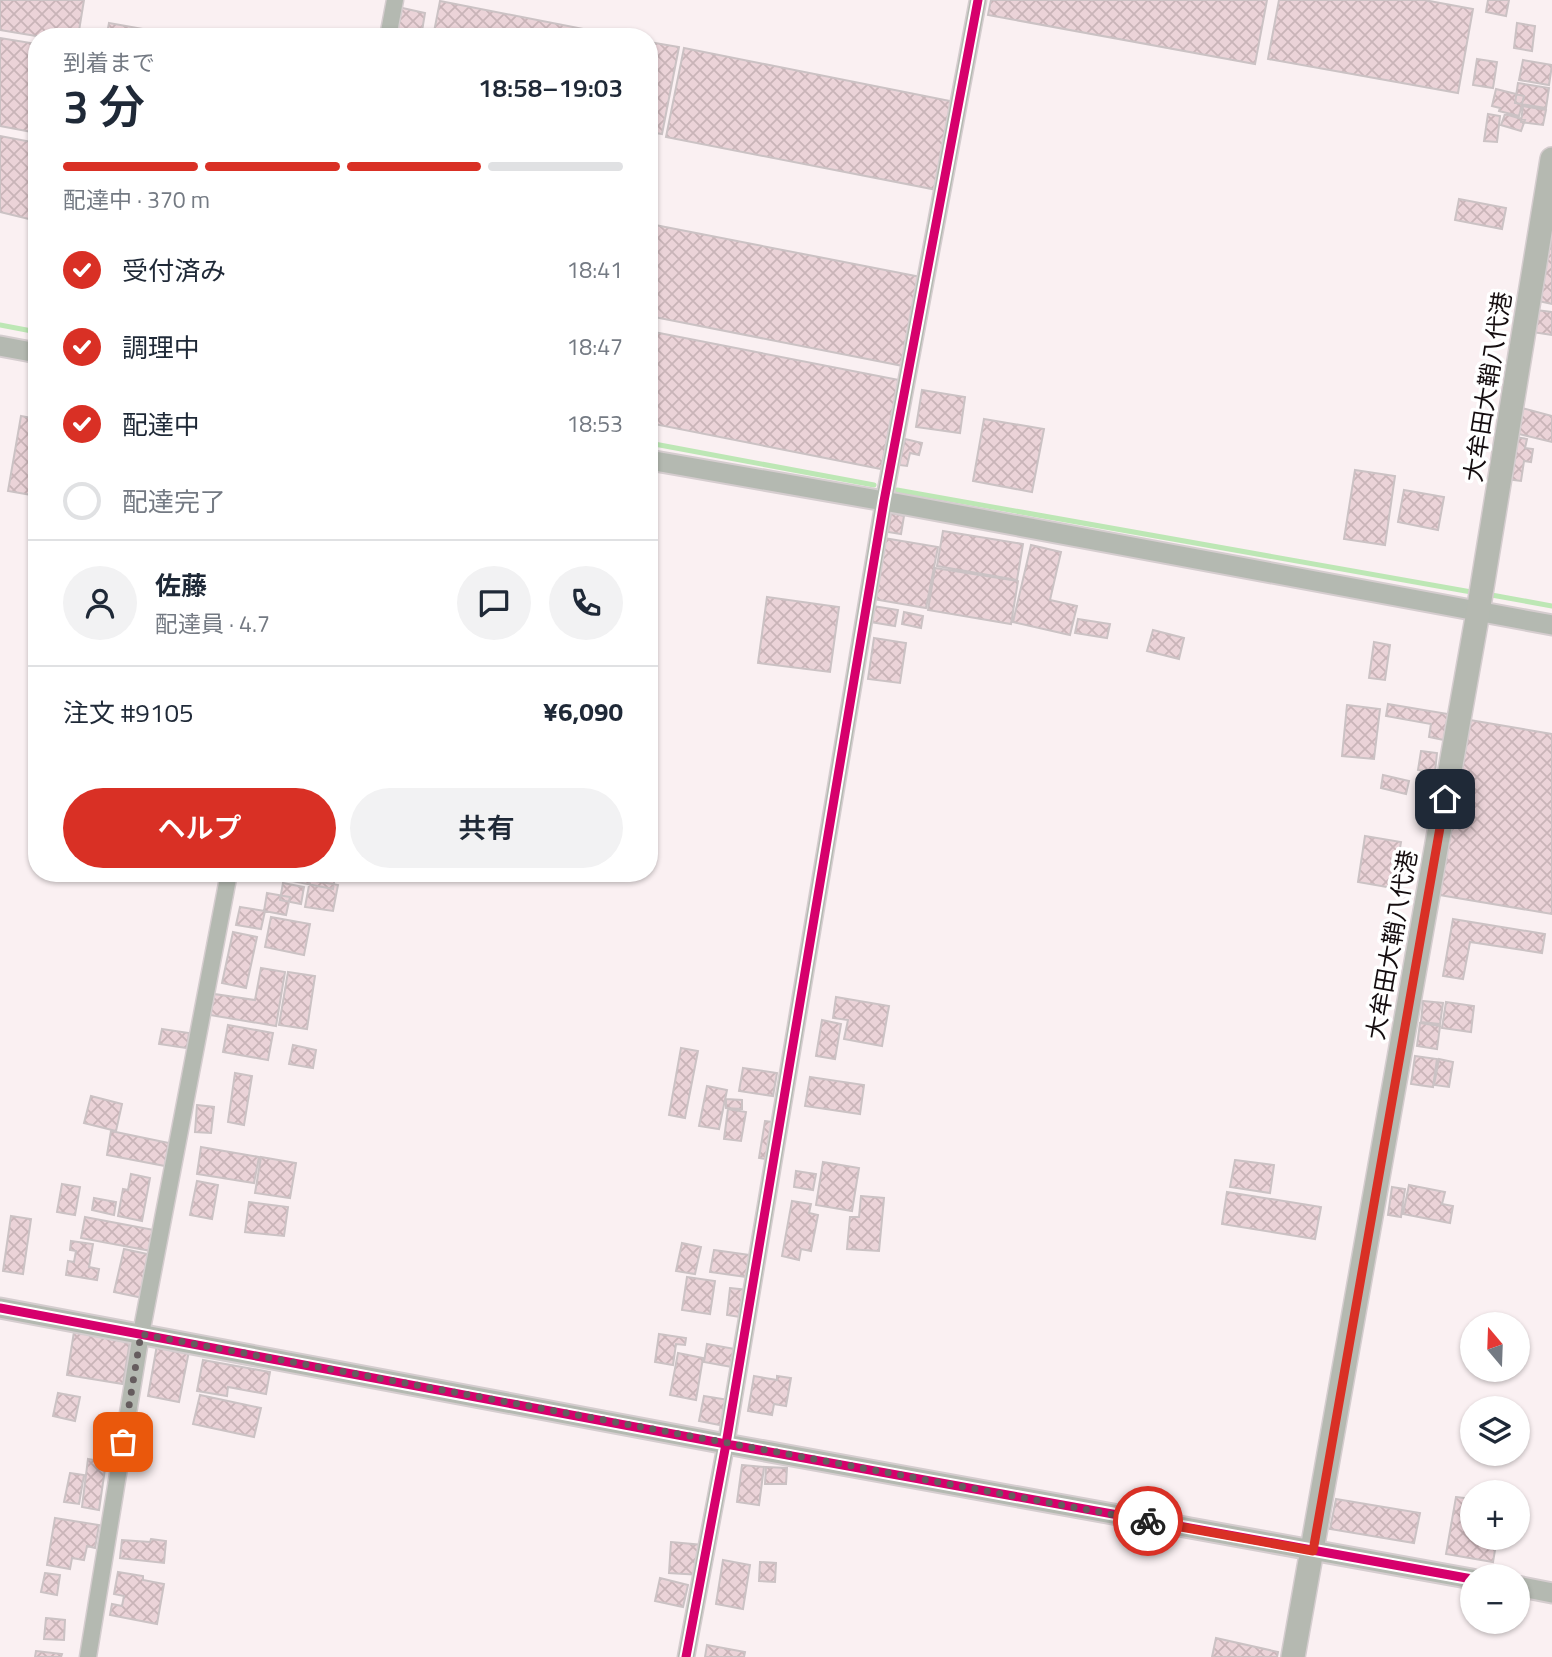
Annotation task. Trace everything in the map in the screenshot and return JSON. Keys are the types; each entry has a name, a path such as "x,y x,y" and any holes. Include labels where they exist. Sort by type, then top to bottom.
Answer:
{"main road":[{"name":"大牟田大鞘八代港","path":"1293,1657 1478,612 1552,159"}],"street":[{"path":"390,28 395,0"},
{"path":"686,1657 726,1444 884,501 978,0"},
{"path":"0,346 28,351"},
{"path":"658,462 1552,625"},
{"path":"88,1657 141,1334 227,882"},
{"path":"0,1308 726,1444 1460,1576"},
{"path":"1530,1589 1552,1592"}],"building":[{"path":"0,0 84,0 79,28 28,28 28,35 0,30"},
{"path":"991,0 1267,0 1255,64 988,15"},
{"path":"1279,0 1424,0 1473,9 1458,93 1268,59"},
{"path":"1488,0 1509,0 1506,16 1486,12"},
{"path":"440,1 578,28 435,28"},
{"path":"398,7 425,13 422,28 394,28"},
{"path":"109,23 137,28 108,28"},
{"path":"1517,23 1535,26 1532,51 1514,48"},
{"path":"0,38 28,43 28,131 0,126"},
{"path":"658,44 679,47 662,134 658,133"},
{"path":"684,48 955,102 937,190 666,137"},
{"path":"1477,59 1497,62 1493,88 1473,85"},
{"path":"1523,60 1552,65 1549,85 1519,80"},
{"path":"1518,83 1549,88 1546,108 1515,103"},
{"path":"1496,89 1524,96 1519,116 1499,111 1500,108 1492,106"},
{"path":"1523,106 1546,110 1543,125 1521,122"},
{"path":"1488,114 1500,116 1497,142 1484,141"},
{"path":"1505,114 1525,120 1521,131 1501,125"},
{"path":"0,136 28,141 28,219 0,212"},
{"path":"1459,199 1506,208 1502,229 1455,220"},
{"path":"1552,212 1552,304 1534,300"},
{"path":"658,226 921,277 903,366 658,318"},
{"path":"1536,310 1552,312 1552,335 1532,332"},
{"path":"658,333 899,380 881,469 658,425"},
{"path":"922,390 965,397 960,433 916,427"},
{"path":"1518,407 1552,416 1552,442 1511,432"},
{"path":"21,416 28,417 28,494 8,491"},
{"path":"984,419 1044,429 1032,492 973,481"},
{"path":"1497,434 1527,439 1525,448 1533,449 1531,462 1524,461 1521,481 1506,479"},
{"path":"905,439 922,443 919,455 910,453 907,466 899,465"},
{"path":"1355,470 1395,476 1385,545 1344,539"},
{"path":"1404,490 1444,497 1438,530 1398,522"},
{"path":"891,513 904,516 901,534 888,532"},
{"path":"943,531 1023,544 1017,580 937,566"},
{"path":"884,538 938,547 926,608 873,599"},
{"path":"1031,545 1061,552 1050,600 1077,606 1070,635 1013,622"},
{"path":"935,568 1018,581 1011,624 928,610"},
{"path":"767,597 839,607 830,672 758,663"},
{"path":"873,606 898,610 895,626 870,622"},
{"path":"904,612 923,616 921,628 902,624"},
{"path":"1078,619 1110,624 1107,638 1075,633"},
{"path":"1153,630 1184,638 1179,659 1147,651"},
{"path":"874,638 906,643 900,683 868,679"},
{"path":"1374,642 1390,645 1385,680 1369,678"},
{"path":"1388,704 1448,714 1444,740 1429,737 1431,724 1386,716"},
{"path":"1347,705 1380,709 1374,759 1342,756"},
{"path":"1470,720 1552,734 1552,914 1439,895"},
{"path":"1421,751 1437,753 1435,772 1418,770"},
{"path":"1383,775 1409,781 1406,794 1381,788"},
{"path":"1365,836 1401,842 1393,888 1358,882"},
{"path":"297,882 334,882 333,889"},
{"path":"310,882 338,885 333,911 305,907"},
{"path":"283,883 304,887 301,904 280,900"},
{"path":"267,893 290,897 286,915 264,911"},
{"path":"240,907 265,911 261,929 236,925"},
{"path":"271,917 310,924 304,955 265,947"},
{"path":"1453,919 1545,934 1542,953 1470,942 1463,979 1443,976"},
{"path":"233,932 257,937 246,988 222,983"},
{"path":"261,968 285,972 276,1026 210,1015 214,994 255,1000"},
{"path":"288,972 315,976 307,1029 279,1025"},
{"path":"836,997 889,1006 882,1046 844,1039 848,1020 833,1018"},
{"path":"1423,1001 1443,1003 1440,1024 1421,1022"},
{"path":"1446,1002 1474,1006 1471,1032 1442,1028"},
{"path":"822,1020 841,1024 835,1059 816,1056"},
{"path":"1420,1023 1440,1026 1437,1049 1417,1046"},
{"path":"228,1025 273,1033 268,1060 223,1052"},
{"path":"162,1029 189,1033 187,1048 159,1044"},
{"path":"293,1045 316,1050 313,1068 289,1064"},
{"path":"681,1048 698,1051 685,1118 669,1115"},
{"path":"1415,1056 1437,1059 1433,1087 1411,1084"},
{"path":"1439,1059 1453,1062 1449,1087 1434,1085"},
{"path":"743,1068 777,1073 773,1096 739,1091"},
{"path":"235,1073 252,1076 244,1125 228,1122"},
{"path":"810,1077 864,1085 860,1114 805,1106"},
{"path":"707,1086 727,1090 719,1129 699,1126"},
{"path":"91,1096 122,1104 116,1131 84,1123"},
{"path":"726,1099 742,1100 742,1109 726,1108"},
{"path":"197,1105 214,1107 211,1133 195,1132"},
{"path":"728,1109 746,1112 741,1141 724,1139"},
{"path":"765,1121 787,1124 781,1161 759,1158"},
{"path":"111,1131 169,1143 165,1166 107,1155"},
{"path":"201,1147 259,1157 254,1183 197,1174"},
{"path":"261,1157 296,1163 290,1198 255,1193"},
{"path":"1235,1160 1274,1165 1270,1193 1230,1187"},
{"path":"823,1162 859,1168 852,1211 816,1205"},
{"path":"796,1171 816,1174 813,1190 794,1187"},
{"path":"131,1174 150,1178 142,1221 118,1216 123,1189 128,1190"},
{"path":"197,1181 218,1185 212,1219 190,1215"},
{"path":"62,1184 80,1187 75,1215 57,1212"},
{"path":"1409,1185 1445,1192 1442,1204 1453,1206 1450,1223 1403,1214"},
{"path":"1392,1187 1405,1189 1401,1217 1388,1215"},
{"path":"1227,1192 1321,1207 1315,1239 1222,1224"},
{"path":"861,1196 884,1198 879,1251 847,1249 850,1217 859,1217"},
{"path":"94,1198 116,1202 114,1215 92,1210"},
{"path":"792,1201 811,1204 809,1213 818,1215 811,1251 801,1249 799,1260 782,1256"},
{"path":"249,1202 288,1207 284,1236 245,1232"},
{"path":"11,1216 31,1219 23,1274 3,1271"},
{"path":"85,1217 154,1230 151,1251 81,1238"},
{"path":"71,1241 93,1244 89,1267 99,1269 97,1280 66,1275 68,1261 74,1262 76,1251 70,1250"},
{"path":"682,1243 701,1247 695,1274 676,1271"},
{"path":"124,1249 152,1255 143,1298 114,1292"},
{"path":"714,1250 764,1257 761,1279 710,1272"},
{"path":"687,1277 715,1281 710,1314 682,1310"},
{"path":"730,1288 757,1291 753,1319 727,1315"},
{"path":"74,1332 130,1341 123,1384 67,1375"},
{"path":"659,1334 686,1338 685,1345 676,1344 673,1365 655,1362"},
{"path":"707,1344 746,1351 743,1369 704,1362"},
{"path":"157,1345 189,1351 179,1402 148,1396"},
{"path":"678,1353 703,1358 696,1400 670,1395"},
{"path":"203,1360 270,1372 266,1394 228,1387 227,1396 197,1391"},
{"path":"754,1376 777,1380 777,1376 791,1378 786,1406 774,1404 772,1415 748,1411"},
{"path":"58,1393 80,1397 75,1421 53,1416"},
{"path":"200,1395 261,1408 254,1437 193,1424"},
{"path":"704,1396 735,1401 730,1427 699,1421"},
{"path":"104,1414 113,1415 111,1429 102,1427"},
{"path":"88,1459 106,1462 99,1510 82,1507"},
{"path":"742,1465 764,1467 759,1505 737,1502"},
{"path":"766,1467 787,1468 786,1484 765,1484"},
{"path":"70,1473 84,1475 79,1504 64,1502"},
{"path":"1456,1497 1460,1498 1460,1550 1495,1550 1493,1562 1446,1554"},
{"path":"1336,1499 1420,1513 1414,1543 1330,1529"},
{"path":"55,1518 99,1525 95,1548 87,1546 84,1560 72,1558 70,1569 47,1565"},
{"path":"151,1539 166,1541 164,1563 120,1558 122,1540 150,1542"},
{"path":"671,1542 703,1545 701,1575 669,1573"},
{"path":"723,1560 750,1565 743,1609 716,1604"},
{"path":"760,1562 776,1563 775,1582 759,1581"},
{"path":"118,1572 143,1576 143,1580 164,1584 157,1624 110,1615 112,1604 122,1606 124,1596 114,1594"},
{"path":"45,1573 60,1575 57,1595 41,1592"},
{"path":"660,1578 688,1585 683,1607 655,1601"},
{"path":"46,1618 65,1620 64,1640 44,1639"},
{"path":"1216,1638 1278,1652 1277,1657 1212,1657"},
{"path":"707,1645 745,1652 744,1657 705,1657"},
{"path":"36,1651 62,1654 61,1657 35,1657"}],"waterway":[{"path":"0,325 28,330"},
{"path":"658,445 874,485"},
{"path":"897,490 1477,593"},
{"path":"1486,594 1552,606"}],"cycle path":[{"path":"686,1657 726,1444 884,501 978,0"},
{"path":"0,1308 726,1444 1460,1577"}],"way so far":[{"path":"123,1442 141,1334 1148,1521"}],"route":[{"path":"1148,1521 1313,1551 1445,799"}]}
